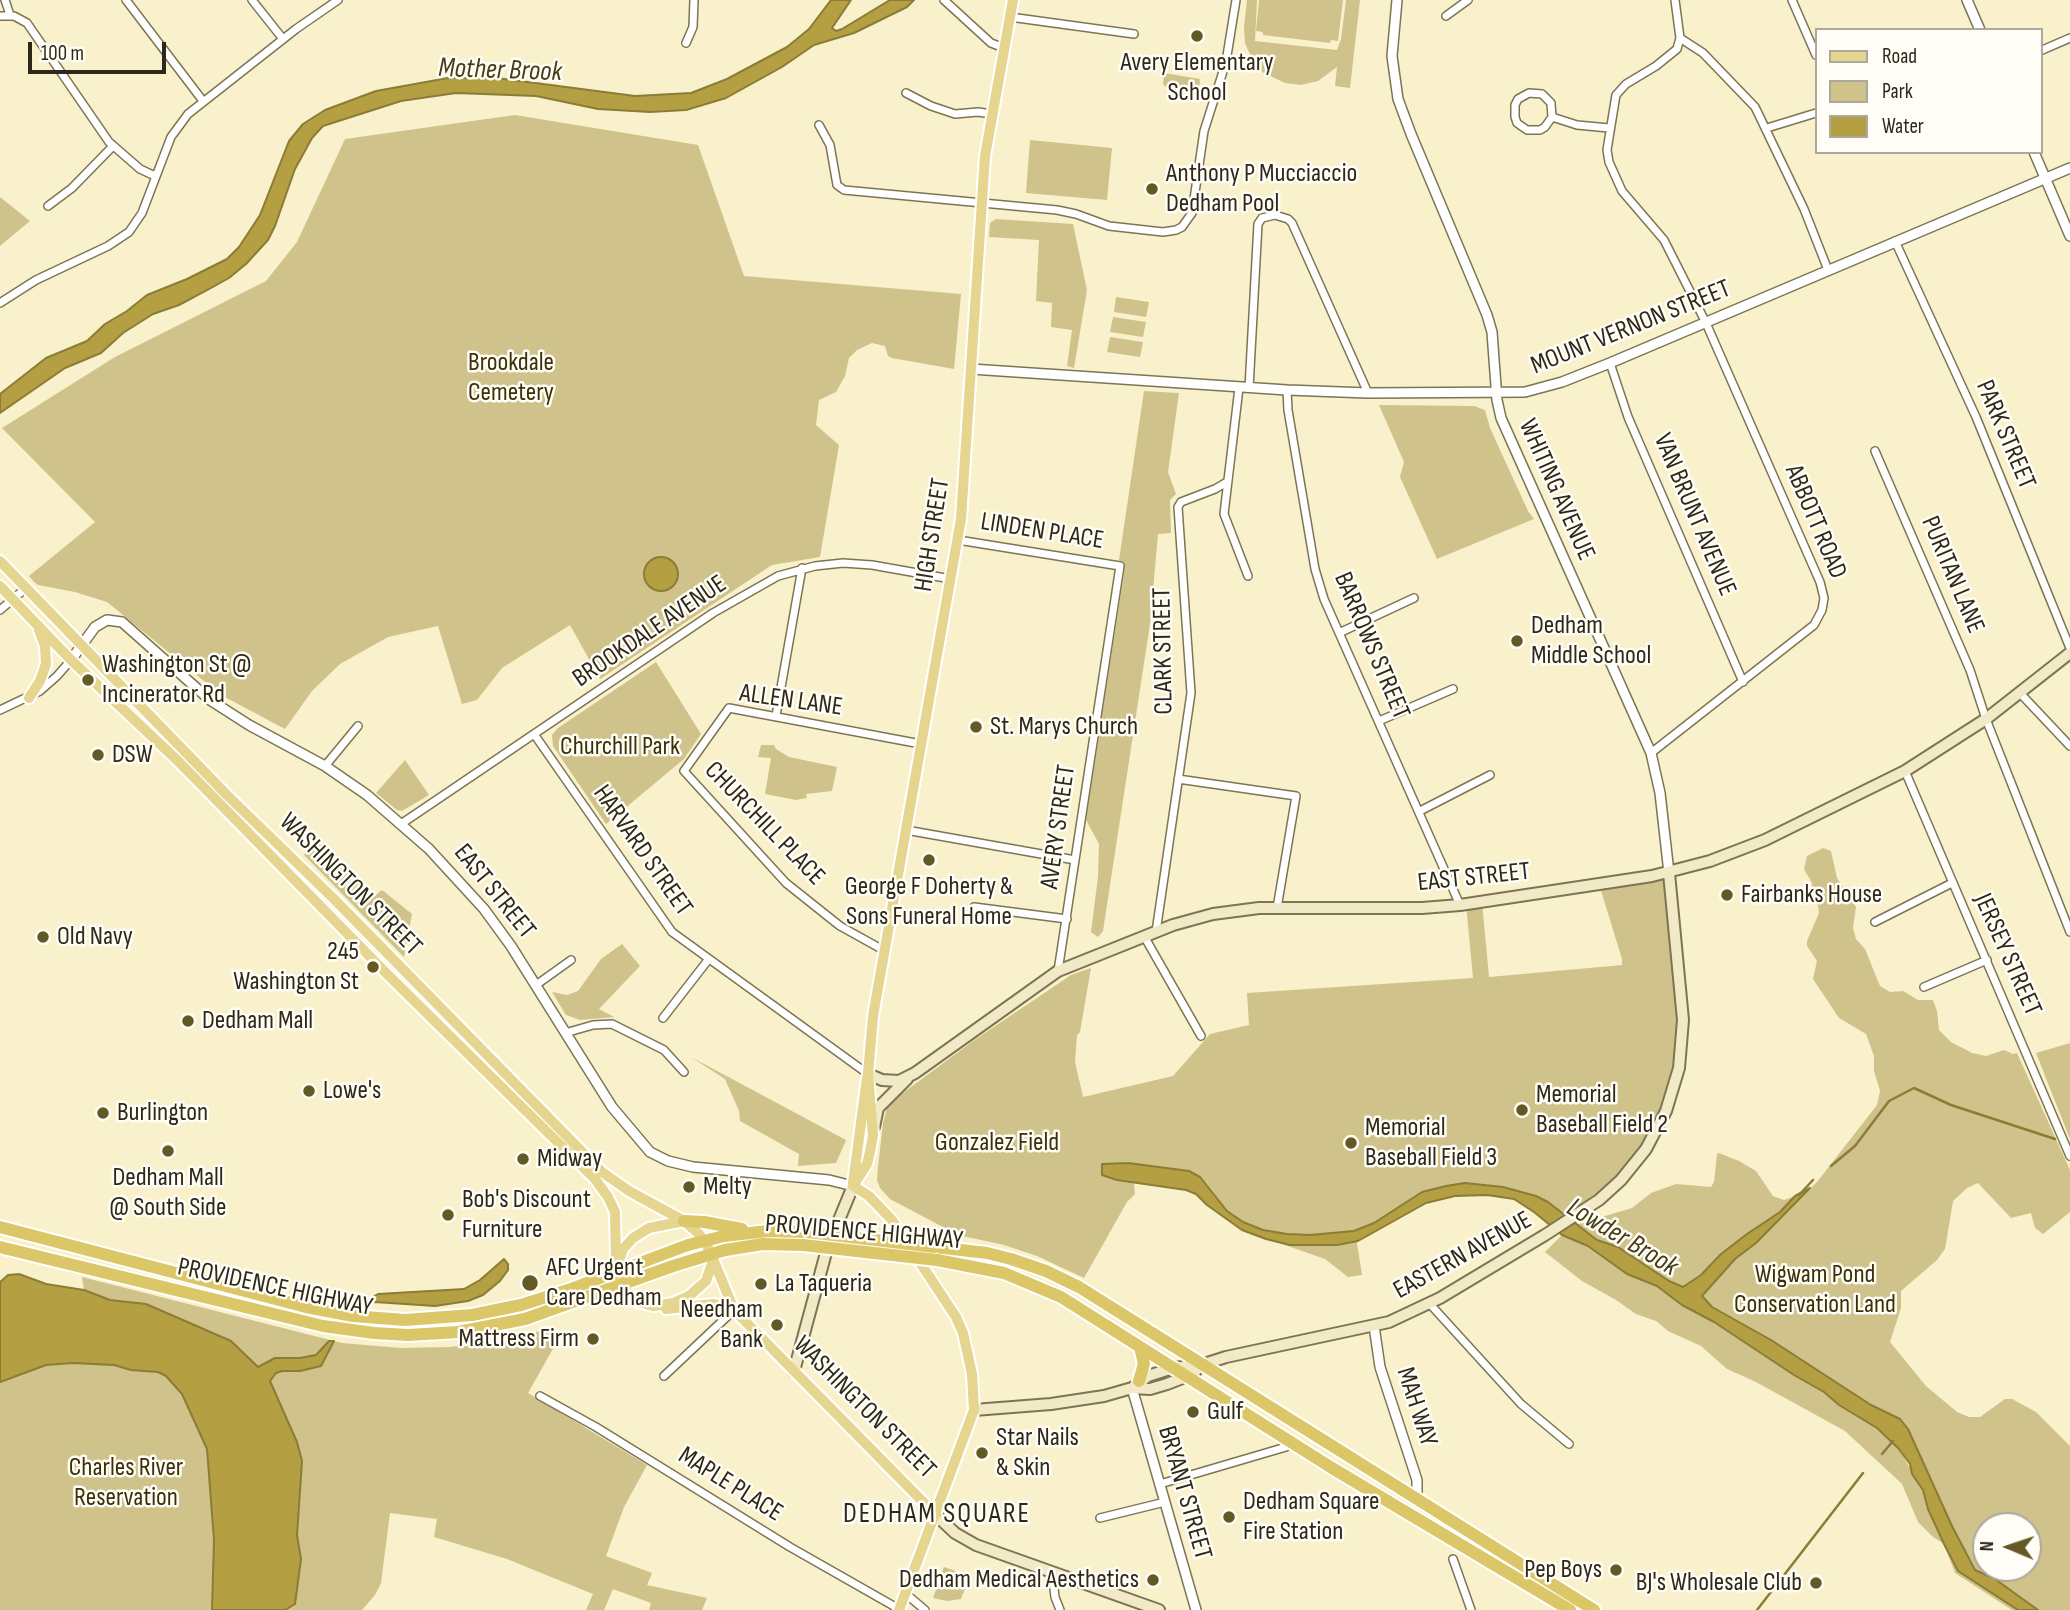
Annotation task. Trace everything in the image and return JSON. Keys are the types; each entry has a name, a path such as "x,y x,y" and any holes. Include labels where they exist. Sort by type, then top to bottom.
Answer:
{"highway":[{"path":"684,1221 753,1231"},
{"name":"PROVIDENCE HIGHWAY","path":"0,1227 298,1305 338,1314 388,1320 438,1319 488,1312 552,1295 705,1241 753,1231 936,1253 994,1255 1046,1271 1095,1297 1417,1500"},
{"name":"PROVIDENCE HIGHWAY","path":"0,1247 306,1322 374,1334 433,1334 492,1327 538,1315 711,1254 806,1239"},
{"name":"PROVIDENCE HIGHWAY","path":"936,1253 1036,1284 1076,1305 1351,1479 1570,1610"},
{"path":"1136,1384 1144,1364 1140,1347"},
{"path":"1417,1500 1594,1610"}],"main road":[{"name":"HIGH STREET","path":"853,1186 861,1132 862,1102 868,1074 871,1029 958,540 966,476 985,156 1013,0"},
{"name":"WASHINGTON STREET","path":"0,561 602,1172 629,1191 684,1221 705,1241 734,1310 955,1533 976,1545 1139,1607 1159,1610"},
{"name":"WASHINGTON STREET","path":"0,586 71,660 178,761 386,973 595,1179 615,1212 618,1272 622,1285"},
{"path":"29,698 40,681 46,659 45,646 37,625"},
{"name":"EAST STREET","path":"868,1074 891,1082 899,1081 915,1073 1058,971 1144,936 1213,914 1241,909 1422,908 1461,905 1669,873 1710,861 1765,840 1905,771 1986,719 2070,650"},
{"name":"EASTERN AVENUE","path":"974,1410 1104,1396 1173,1368 1201,1365 1226,1357 1389,1322 1429,1303 1545,1236 1612,1189 1638,1160 1662,1119 1675,1083 1681,1052 1683,1020 1669,873"},
{"path":"873,1135 878,1108 915,1073"},
{"name":"HIGH STREET","path":"853,1186 867,1164 873,1135 868,1074"},
{"path":"794,1371 827,1249 853,1186 869,1196 892,1220 956,1317 968,1350 974,1410 899,1610"},
{"path":"618,1272 620,1255 633,1238 653,1227 684,1221"},
{"path":"646,1306 678,1301 699,1288 709,1276 713,1261 711,1254"},
{"path":"622,1285 634,1300 646,1306 666,1309 714,1304 734,1310"},
{"name":"EASTERN AVENUE","path":"1136,1384 1150,1389 1187,1377 1201,1365"}],"street":[{"path":"5,0 10,15"},
{"path":"126,0 203,101"},
{"path":"252,0 283,39"},
{"path":"0,303 36,280 100,251 123,237 140,218 171,136 188,114 283,39 338,0"},
{"path":"686,43 693,27 694,0"},
{"path":"944,0 991,43 1004,48"},
{"path":"819,125 830,145 835,180 840,188 1067,211 1109,226 1163,232 1176,230 1182,227 1192,214 1204,131 1226,62 1236,0"},
{"name":"WHITING AVENUE","path":"1397,0 1392,56 1398,99 1487,315 1501,418 1651,752 1660,793 1669,873"},
{"path":"1446,16 1468,0"},
{"path":"1675,0 1680,38 1703,53 1755,107 1804,209 1828,270"},
{"path":"1792,0 1814,50"},
{"path":"1967,0 1979,28"},
{"path":"0,16 19,17 30,27 113,146 140,169 155,176"},
{"path":"1010,17 1134,34"},
{"name":"ABBOTT ROAD","path":"1651,752 1814,625 1822,610 1824,598 1815,570 1706,323 1664,240 1622,191 1613,175 1606,150 1616,95 1626,84 1656,66 1676,49 1680,38"},
{"path":"2042,50 2070,38"},
{"path":"906,93 931,106 955,114 992,114"},
{"path":"1529,93 1542,94 1551,103 1552,117 1540,130 1527,130 1517,123 1515,105 1518,99 1529,93"},
{"path":"1766,128 1814,114"},
{"path":"1552,117 1577,125 1609,128"},
{"path":"48,206 72,188 113,146"},
{"path":"2035,154 2070,236"},
{"name":"MOUNT VERNON STREET","path":"971,369 1287,390 1368,393 1525,392 1610,363 2070,168"},
{"path":"1249,388 1258,225 1262,218 1282,215 1292,223 1368,393"},
{"name":"PARK STREET","path":"1895,241 1976,418 2070,650"},
{"name":"VAN BRUNT AVENUE","path":"1610,363 1628,417 1743,682"},
{"path":"1239,388 1225,520 1248,576"},
{"name":"BARROWS STREET","path":"1287,390 1288,410 1317,579 1461,905"},
{"name":"PURITAN LANE","path":"1875,451 1956,637 2070,932"},
{"name":"CLARK STREET","path":"1156,932 1191,685 1178,507 1181,502 1227,482"},
{"name":"LINDEN PLACE","path":"958,540 1120,566"},
{"name":"BROOKDALE AVENUE","path":"401,824 713,613 778,576 802,568 859,563 951,579"},
{"name":"AVERY STREET","path":"1058,971 1120,566"},
{"path":"776,716 802,568"},
{"path":"0,610 26,588"},
{"path":"1339,633 1414,598"},
{"name":"EAST STREET","path":"80,645 95,627 111,620 124,623 216,704 353,783 401,824 436,856 469,892 511,946 625,1124 642,1145 659,1157 693,1167 829,1180 853,1186"},
{"path":"0,710 29,698 57,676 80,645"},
{"path":"1379,721 1453,689"},
{"path":"2019,692 2070,746"},
{"name":"ALLEN LANE","path":"684,771 729,708 922,744"},
{"path":"325,765 358,726"},
{"name":"HARVARD STREET","path":"534,734 665,925 708,960 802,1024 868,1074"},
{"name":"CHURCHILL PLACE","path":"684,771 786,883 839,926 885,951"},
{"name":"JERSEY STREET","path":"1905,771 2070,1156"},
{"path":"1420,811 1490,775"},
{"path":"1178,779 1296,796 1278,908"},
{"path":"906,830 1075,860"},
{"path":"1875,922 1952,883"},
{"path":"974,907 1067,919"},
{"path":"1144,936 1201,1036"},
{"path":"536,985 570,960"},
{"path":"663,1018 708,960"},
{"path":"1924,987 1986,960"},
{"path":"565,1032 593,1025 612,1024 664,1050 684,1072"},
{"path":"1429,1303 1521,1404 1569,1444"},
{"path":"664,1376 734,1310"},
{"name":"MAH WAY","path":"1374,1326 1380,1367 1417,1480 1417,1500"},
{"name":"BRYANT STREET","path":"1136,1384 1160,1484 1196,1610"},
{"name":"MAPLE PLACE","path":"540,1396 899,1610"},
{"path":"1160,1484 1286,1447"},
{"path":"1100,1518 1165,1502"},
{"path":"1453,1559 1471,1610"},
{"path":"1052,1572 1055,1597 1060,1610"},
{"path":"906,1594 925,1610"}],"green space":[{"path":"1247,0 1257,0 1255,41 1337,50 1346,0 1360,0 1350,88 1335,86 1337,67 1318,81 1301,85 1285,83 1262,72 1245,43"},
{"path":"1259,0 1343,0 1338,41 1331,40 1330,43 1263,35 1263,32 1256,31"},
{"path":"1164,73 1200,79 1199,93 1167,88 1163,84"},
{"name":"Brookdale Cemetery","path":"515,115 698,145 744,276 961,294 954,369 892,358 888,356 885,346 872,343 857,350 849,358 845,376 836,392 819,400 816,425 839,445 820,557 772,565 600,679 570,625 502,668 477,700 462,704 438,626 388,637 340,664 312,691 285,729 221,695 107,602 34,582 29,576 95,522 2,428 115,357 266,281 297,242 345,139"},
{"path":"1030,140 1112,148 1107,200 1026,193"},
{"path":"0,197 30,221 0,246"},
{"path":"996,219 1073,224 1087,290 1074,368 1067,366 1072,330 1051,327 1052,303 1036,301 1039,240 989,237 990,223"},
{"path":"1116,297 1149,302 1146,317 1114,312"},
{"path":"1113,317 1146,322 1143,337 1110,332"},
{"path":"1110,337 1143,342 1140,357 1107,352"},
{"path":"1144,391 1179,393 1168,472 1176,494 1170,500 1171,533 1158,534 1150,624 1103,931 1098,937 1091,932 1099,844 1086,820 1124,574 1123,563 1119,560"},
{"path":"1379,405 1474,406 1485,410 1490,428 1534,519 1437,559 1400,477 1404,462"},
{"name":"Churchill Park","path":"656,662 701,734 684,759 606,824 553,746 552,735 558,728"},
{"path":"761,745 774,745 789,757 837,767 832,791 806,794 807,798 796,800 765,794 771,758 758,757"},
{"path":"405,760 429,795 402,811 376,793"},
{"path":"317,841 372,898 382,890 412,914 404,957 304,855"},
{"name":"Wigwam Pond Conservation Land","path":"1823,848 1831,851 1837,878 1856,907 1853,928 1856,939 1865,949 1880,986 1890,992 1903,991 1918,1000 1933,1000 1939,1030 1951,1042 1972,1053 1986,1056 2004,1050 2017,1053 2070,1170 2070,1212 2043,1234 2035,1228 2031,1213 2011,1218 1978,1183 1967,1188 1953,1201 1945,1249 1937,1260 1901,1291 1901,1308 1890,1342 1926,1386 1957,1412 1969,1417 1980,1417 2005,1399 2012,1399 2036,1412 2070,1446 2070,1610 2012,1610 1955,1573 1944,1544 1918,1522 1902,1484 1845,1431 1727,1369 1701,1346 1668,1331 1656,1321 1636,1314 1582,1281 1545,1252 1562,1235 1588,1246 1627,1274 1657,1286 1765,1356 1749,1329 1712,1307 1701,1296 1735,1259 1817,1182 1877,1105 1880,1091 1874,1071 1874,1056 1866,1034 1839,1018 1813,979 1817,961 1807,946 1807,941 1819,913 1817,900 1811,891 1812,883 1804,869 1807,856","holes":["1769,1359 1907,1439 1942,1540 1923,1490 1898,1448 1877,1428"]},
{"name":"Gonzalez Field","path":"1669,873 1682,1002 1675,1083 1638,1160 1570,1220 1536,1196 1484,1184 1446,1186 1422,1192 1374,1223 1355,1231 1362,1275 1348,1277 1325,1259 1242,1230 1207,1205 1175,1171 1132,1167 1135,1194 1127,1202 1084,1278 1037,1256 1004,1245 958,1235 890,1199 880,1188 877,1180 878,1167 888,1104 973,1041 1071,975 1091,968 1080,1032 1077,1035 1075,1062 1083,1097 1173,1076 1210,1034 1249,1025 1247,993 1473,978 1466,904 1482,902 1489,977 1622,965 1599,884"},
{"path":"622,944 640,966 599,1009 614,1017 580,1020 566,1015 552,992 567,995 578,991 601,959"},
{"path":"2070,1043 2070,1139 2036,1053"},
{"path":"691,1057 846,1140 836,1163 798,1166 799,1154 740,1121 739,1111 725,1079"},
{"path":"1719,1153 1756,1171 1773,1196 1784,1200 1795,1196 1780,1212 1721,1254 1701,1275 1683,1287 1669,1281 1618,1247 1597,1240 1575,1225 1632,1208 1651,1193 1676,1184 1711,1187"},
{"path":"82,1277 342,1343 401,1348 450,1347 499,1341 545,1330 555,1336 554,1347 528,1393 647,1465 624,1507 606,1556 652,1573 647,1585 707,1598 702,1610 649,1610 651,1603 613,1589 604,1610 586,1610 593,1594 507,1559 434,1537 437,1519 390,1513 381,1583 362,1610 280,1610 294,1570 130,1301 110,1300 84,1290"},
{"name":"Charles River Reservation","path":"0,1335 182,1356 252,1610 0,1610"},
{"path":"944,1567 970,1576 961,1599 947,1601 933,1598"}],"water":[{"path":"831,0 851,0 832,28 836,31 890,0 914,0 907,7 854,33 814,45 782,67 726,98 686,110 650,112 598,109 536,96 456,93 401,101 323,126 312,138 295,169 268,240 246,264 211,288 179,305 153,314 123,333 101,353 65,368 0,413 0,394 46,358 87,341 105,324 147,295 227,259 239,247 260,215 289,141 303,124 325,110 376,91 448,78 497,78 635,96 691,93 727,79 787,47 809,29"},
{"path":"661,557 673,562 678,574 673,586 661,591 649,586 644,574 649,562"},
{"path":"1128,1163 1189,1171 1200,1177 1227,1211 1243,1222 1263,1230 1287,1234 1354,1231 1374,1223 1422,1192 1446,1186 1465,1183 1503,1187 1548,1202 1597,1240 1618,1247 1669,1281 1683,1287 1701,1275 1721,1254 1780,1212 1795,1196 1810,1188 1756,1243 1735,1259 1702,1296 1712,1307 1771,1340 1871,1405 1900,1419 1908,1429 1972,1564 1972,1580 1958,1571 1928,1509 1923,1490 1912,1474 1910,1464 1877,1428 1714,1322 1682,1305 1657,1286 1627,1274 1588,1246 1562,1235 1514,1199 1487,1195 1455,1196 1426,1203 1358,1241 1337,1245 1290,1245 1242,1230 1196,1194 1186,1190 1117,1180 1102,1175 1102,1164"},
{"path":"504,1259 508,1270 500,1281 483,1295 468,1301 435,1306 375,1302 360,1304 378,1294 464,1289 480,1280"},
{"path":"19,1274 46,1284 84,1290 110,1300 146,1304 231,1341 258,1367 275,1358 316,1355 329,1341 334,1341 321,1366 300,1371 282,1371 276,1373 270,1381 297,1442 302,1461 297,1535 301,1559 295,1604 285,1610 212,1610 214,1540 207,1449 182,1394 166,1376 158,1372 131,1370 114,1365 73,1363 46,1365 0,1382 0,1282 8,1275"},
{"path":"1975,1582 1999,1582 2038,1610 2018,1610"}],"waterway":[{"path":"1831,1166 1855,1146 1889,1101 1914,1088 1951,1105 2055,1139"},
{"path":"1799,1195 1813,1180"},
{"path":"1882,1454 1893,1441"},
{"path":"1757,1610 1863,1473"}],"place":[{"name":"Avery Elementary School","path":"1197,36"},
{"name":"Anthony P Mucciaccio Dedham Pool","path":"1152,189"},
{"name":"Dedham Middle School","path":"1517,641"},
{"name":"Washington St @ Incinerator Rd","path":"88,680"},
{"name":"St. Marys Church","path":"976,727"},
{"name":"DSW","path":"98,755"},
{"name":"George F Doherty & Sons Funeral Home","path":"929,860"},
{"name":"Fairbanks House","path":"1727,895"},
{"name":"Old Navy","path":"43,937"},
{"name":"245 Washington St","path":"373,967"},
{"name":"Dedham Mall","path":"188,1021"},
{"name":"Lowe's","path":"309,1091"},
{"name":"Memorial Baseball Field 2","path":"1522,1110"},
{"name":"Burlington","path":"103,1113"},
{"name":"Memorial Baseball Field 3","path":"1351,1143"},
{"name":"Dedham Mall @ South Side","path":"168,1151"},
{"name":"Midway","path":"523,1159"},
{"name":"Melty","path":"689,1187"},
{"name":"Bob's Discount Furniture","path":"448,1215"},
{"name":"AFC Urgent Care Dedham","path":"530,1283"},
{"name":"La Taqueria","path":"761,1284"},
{"name":"Needham Bank","path":"777,1325"},
{"name":"Mattress Firm","path":"593,1339"},
{"name":"Gulf","path":"1193,1412"},
{"name":"Star Nails & Skin","path":"982,1453"},
{"name":"Dedham Square Fire Station","path":"1229,1517"},
{"name":"Pep Boys","path":"1616,1570"},
{"name":"Dedham Medical Aesthetics","path":"1153,1580"},
{"name":"BJ's Wholesale Club","path":"1816,1583"}],"district":[{"name":"DEDHAM SQUARE","path":"937,1515"}],"water label":[{"name":"Mother Brook","path":"500,71"},
{"name":"Lowder Brook","path":"1622,1238"}]}
